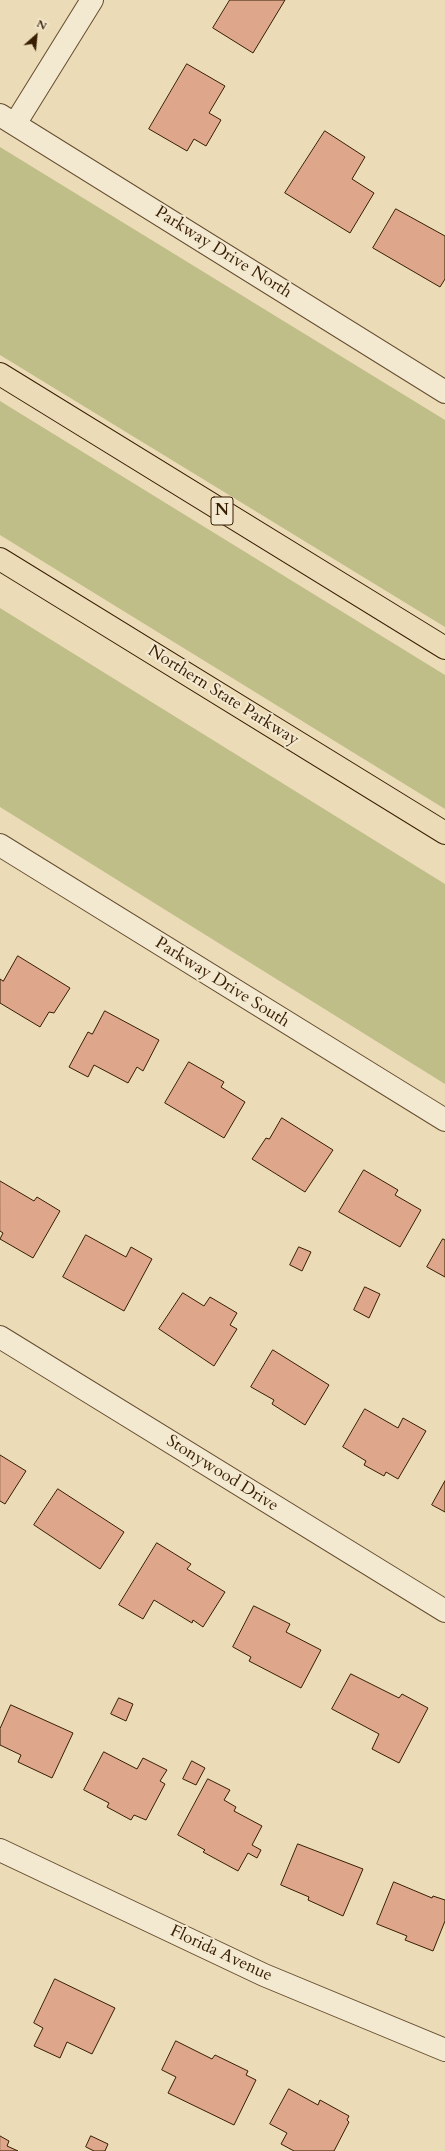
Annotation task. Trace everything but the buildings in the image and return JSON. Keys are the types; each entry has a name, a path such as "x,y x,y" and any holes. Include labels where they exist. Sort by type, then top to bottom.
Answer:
{"highway":[{"name":"N","path":"0,374 445,648"},
{"name":"Northern State Parkway","path":"0,559 445,833"},
{"path":"309,749 445,848"}],"street":[{"path":"7,119 92,0"},
{"name":"Parkway Drive North","path":"7,119 445,392"},
{"name":"Parkway Drive South","path":"0,845 445,1120"},
{"name":"Stonywood Drive","path":"0,1337 445,1611"},
{"name":"Florida Avenue","path":"0,1850 264,1975 445,2050"}],"shaded area":[{"path":"0,147 445,420 445,627 0,355"},
{"path":"0,401 445,675 445,809 0,535"},
{"path":"0,608 445,884 445,1084 0,807"}]}
